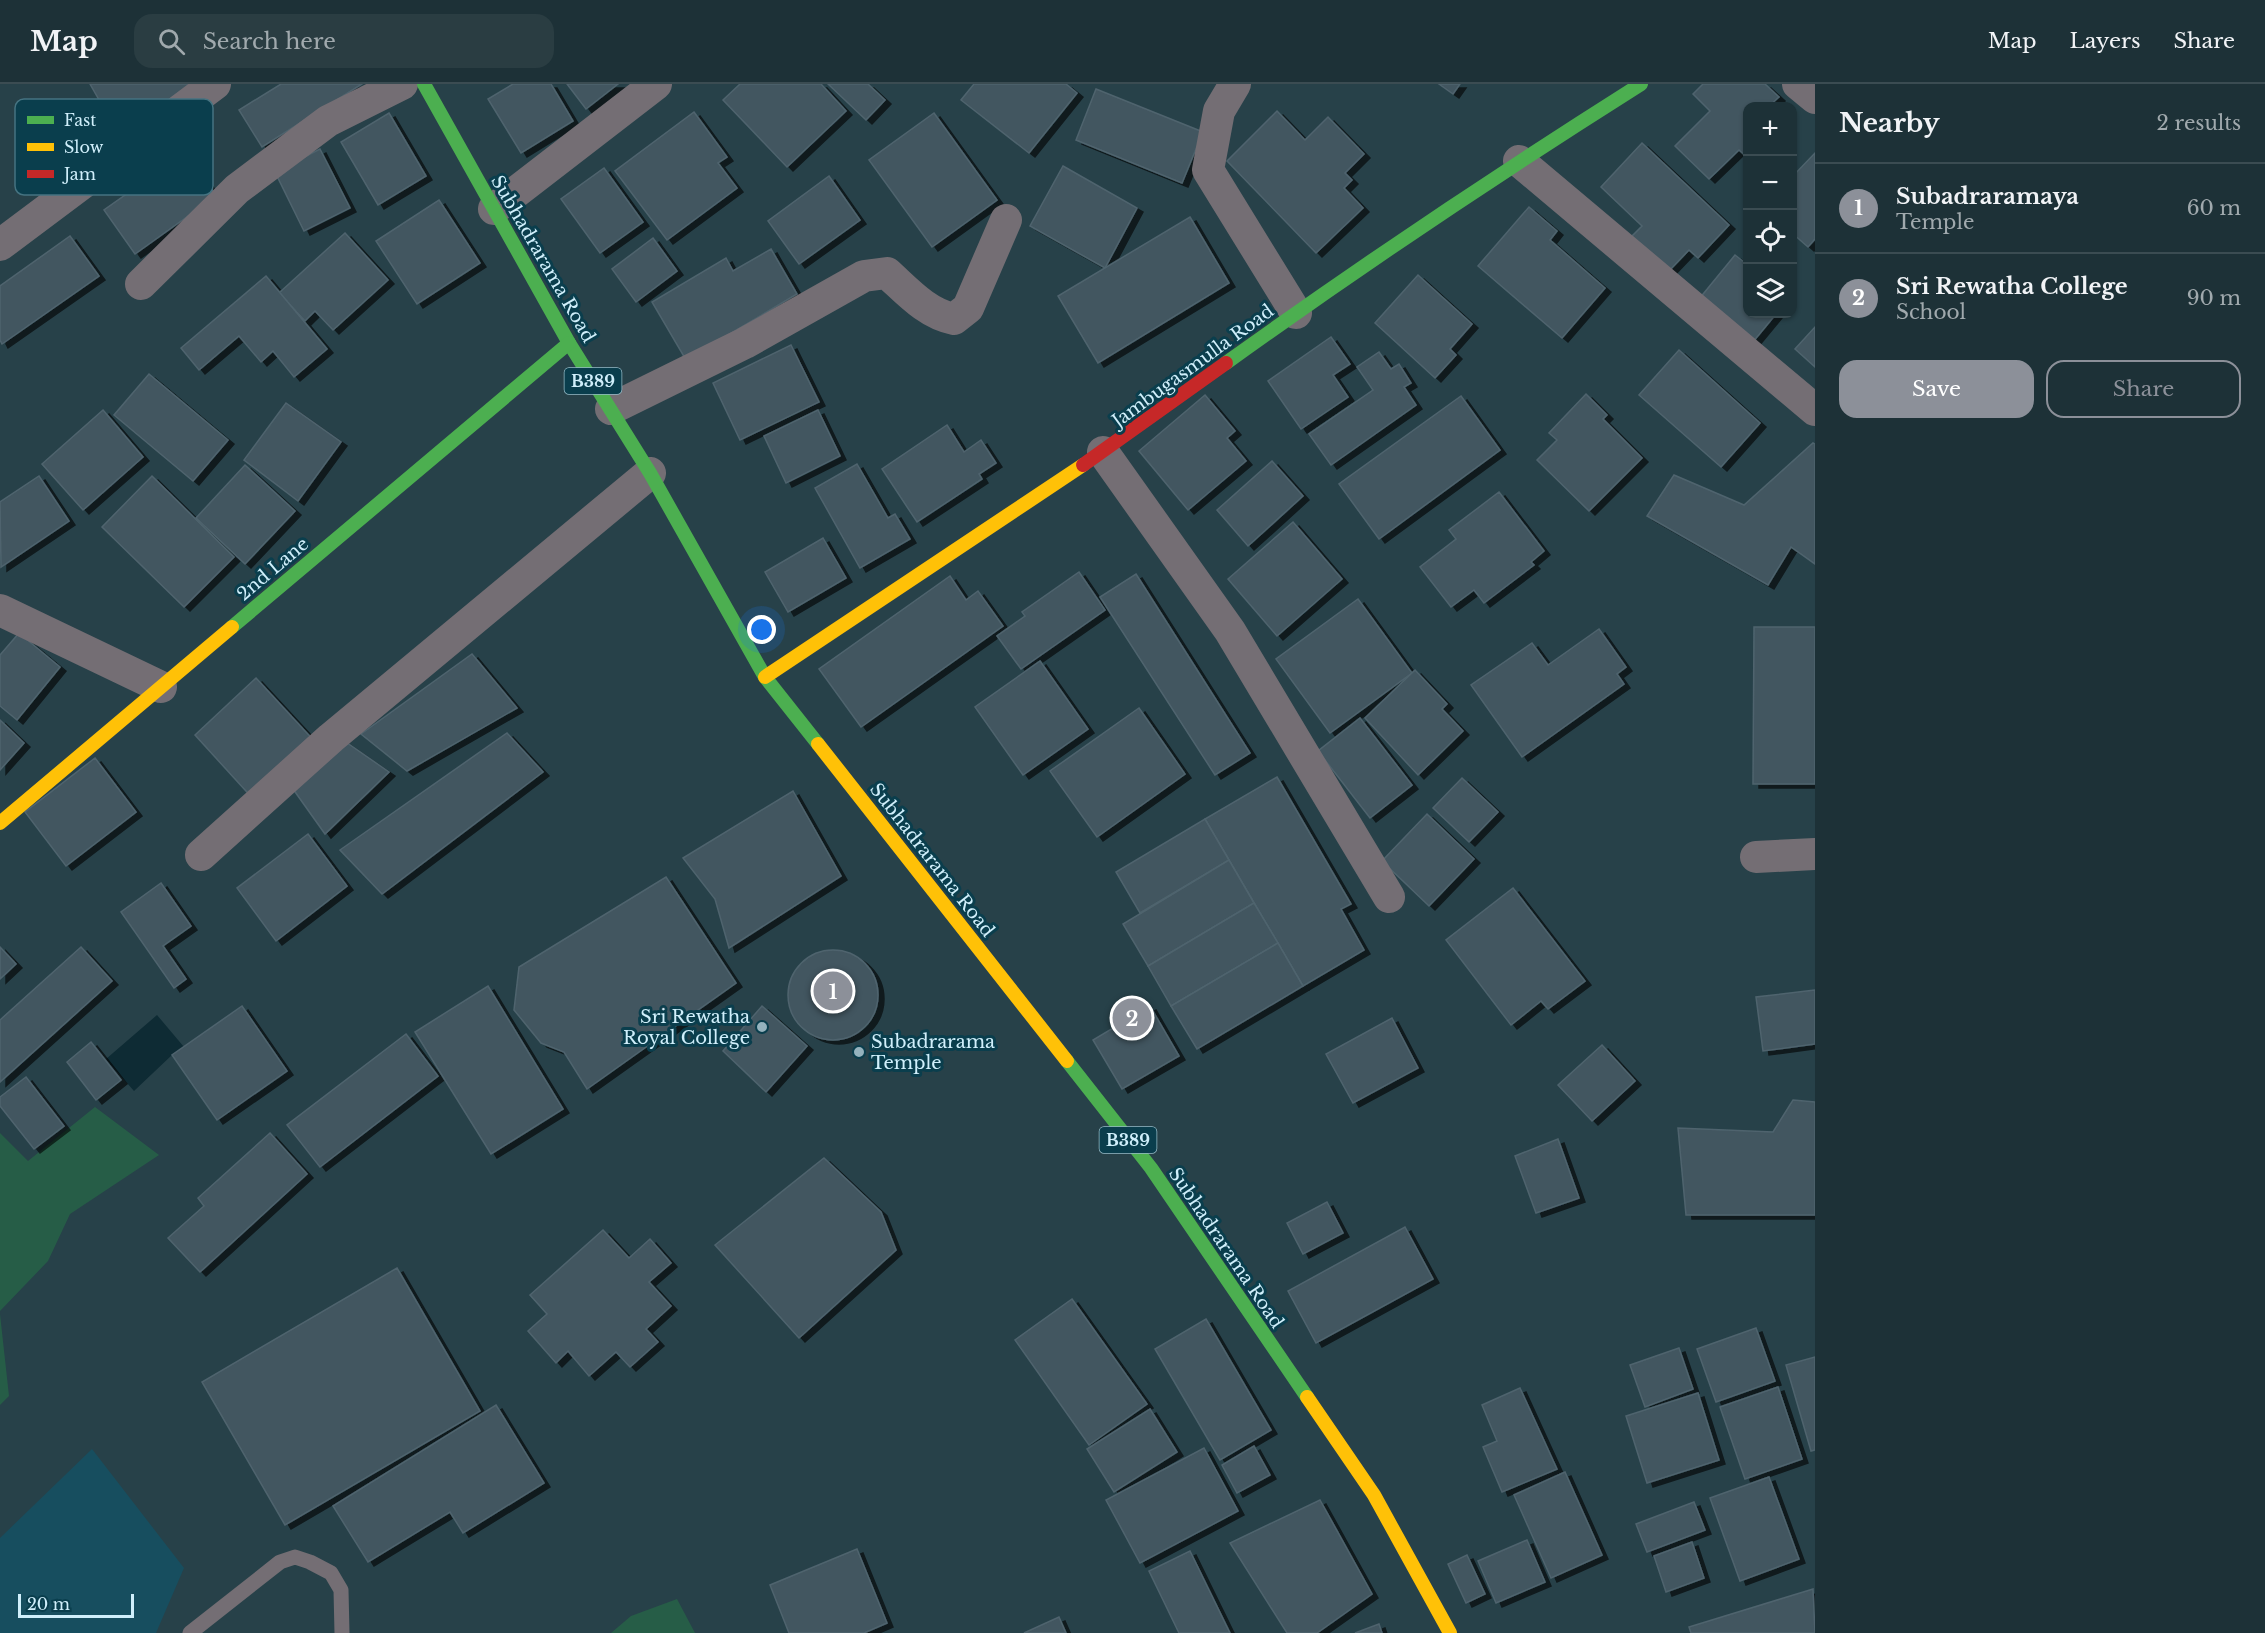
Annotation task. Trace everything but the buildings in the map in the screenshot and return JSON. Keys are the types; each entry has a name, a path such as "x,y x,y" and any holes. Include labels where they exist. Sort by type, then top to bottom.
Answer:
{"main road":[{"name":"Subhadrarama Road","path":"424,84 569,344 650,473 765,676 1150,1168 1374,1495 1450,1633"},
{"name":"Jambugasmulla Road","path":"765,676 1103,452 1296,313 1519,160 1641,84"},
{"name":"2nd Lane","path":"0,823 569,344"}],"street":[{"path":"195,99 215,84"},
{"path":"141,284 246,182 328,121 402,84"},
{"path":"494,209 656,84"},
{"path":"1235,84 1219,111 1208,170 1296,313"},
{"path":"1798,84 1815,98"},
{"path":"1519,160 1815,410"},
{"path":"0,245 67,195"},
{"path":"611,409 745,344 864,276 887,273 913,297 940,317 954,319 968,308 1006,220"},
{"path":"1103,452 1230,632 1389,897"},
{"path":"201,855 331,738 650,473"},
{"path":"0,610 161,687"},
{"path":"1756,857 1815,854"}],"lane":[{"path":"190,1633 280,1562 295,1557 331,1573 341,1590 342,1633"}],"shaded area":[{"path":"157,1015 184,1047 172,1055 134,1091 106,1059"},
{"path":"92,1449 184,1568 156,1633 0,1633 0,1538"}],"green space":[{"path":"95,1107 159,1155 70,1214 48,1261 0,1311 0,1133 28,1161"},
{"path":"0,1314 9,1396 0,1405"},
{"path":"677,1599 695,1633 611,1633 631,1616"}],"traffic: fast":[{"path":"424,84 569,343 650,473 765,677 818,744"},
{"path":"1226,363 1431,220 1641,84"},
{"path":"232,627 569,343"},
{"path":"1067,1061 1151,1168 1307,1397"}],"traffic: slow":[{"path":"765,677 1083,465"},
{"path":"0,823 232,627"},
{"path":"818,744 1067,1061"},
{"path":"1307,1397 1374,1495 1450,1633"}],"traffic: jam":[{"path":"1083,465 1226,363"}],"place":[{"name":"Subadraramaya","path":"833,991"},
{"name":"Sri Rewatha College","path":"1132,1018"},
{"name":"Sri Rewatha Royal College","path":"762,1027"},
{"name":"Subadrarama Temple","path":"859,1052"}]}
